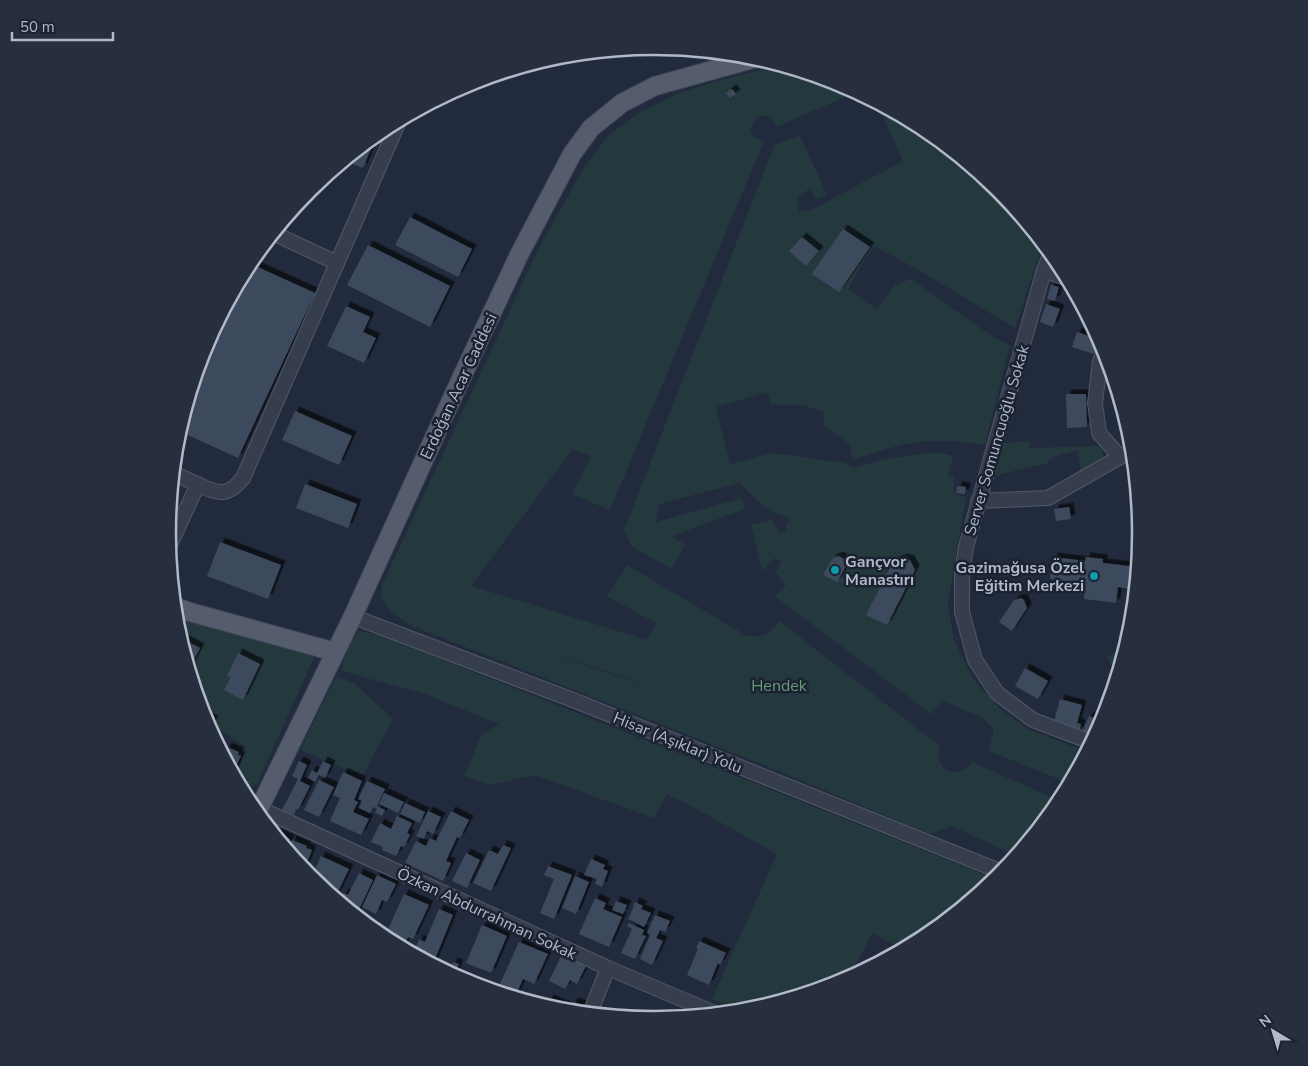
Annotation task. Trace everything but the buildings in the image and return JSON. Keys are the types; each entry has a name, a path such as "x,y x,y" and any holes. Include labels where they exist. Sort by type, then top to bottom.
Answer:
{"main road":[{"name":"Erdoğan Acar Caddesi","path":"259,801 353,616 519,255 572,154 591,128 622,103 655,86 739,63"},
{"path":"182,609 335,652"}],"street":[{"path":"180,476 215,493 223,492 237,485 243,478 395,132"},
{"path":"280,236 337,262"},
{"name":"Server Somuncuoğlu Sokak","path":"1047,262 966,547 962,573 962,612 975,660 997,693 1033,720 1085,740"},
{"path":"1044,270 1056,274"},
{"path":"1100,361 1095,403 1099,433 1125,453"},
{"path":"978,501 1048,498 1125,454"},
{"path":"176,533 198,484"},
{"name":"Hisar (Aşıklar) Yolu","path":"353,616 573,700 994,869"},
{"name":"Özkan Abdurrahman Sokak","path":"268,814 608,968 703,1008"},
{"path":"592,1007 608,968"}],"green space":[{"name":"Hendek","path":"767,69 808,80 848,96 776,127 772,118 766,115 760,116 751,126 751,132 755,138 764,141 610,510 572,494 591,456 572,450 471,586 647,640 656,623 607,596 627,565 747,636 762,636 779,621 940,746 940,763 947,770 957,772 966,768 972,762 1052,797 1009,853 952,826 929,834 774,769 410,625 392,613 381,597 382,585 538,250 584,167 607,137 635,115 677,94 717,81","holes":["541,651 606,671 644,685"]},
{"path":"888,116 920,136 969,174 992,195 1040,252 1015,328 917,269 874,246 848,289 877,309 895,285 911,279 995,338 1010,345 985,445 926,441 893,447 853,460 849,444 823,425 825,413 804,405 771,405 767,392 716,407 730,464 772,453 845,463 853,468 886,459 938,452 953,456 948,475 954,478 954,493 966,498 948,605 954,640 974,680 1001,710 1026,728 1080,750 1062,781 989,751 994,729 983,718 944,701 931,714 775,596 786,585 775,573 782,562 775,558 762,571 751,525 771,520 781,533 786,532 786,525 790,518 771,512 740,483 659,504 656,522 742,498 745,509 672,536 685,545 671,569 632,547 624,530 775,144 800,136 827,195 816,199 810,188 797,199 799,211 811,210 903,161 884,119"},
{"path":"1029,441 1029,448 1100,446 1104,459 1081,472 1078,450 1053,457 1047,463 994,476 1004,443"},
{"path":"184,619 314,657 257,784 249,787 239,770 246,747 218,728 201,687"},
{"path":"359,631 380,635 987,875 945,912 896,945 872,933 855,967 808,986 778,995 727,1005 712,999 777,854 667,794 654,818 535,775 489,785 464,776 482,734 499,724 422,693 341,670 348,648"},
{"path":"1117,651 1113,668 1107,657"},
{"path":"336,677 354,683 393,719 362,776 300,750"}],"place":[{"name":"Gançvor Manastırı","path":"835,570"},
{"name":"Gazimağusa Özel Eğitim Merkezi","path":"1094,576"}]}
